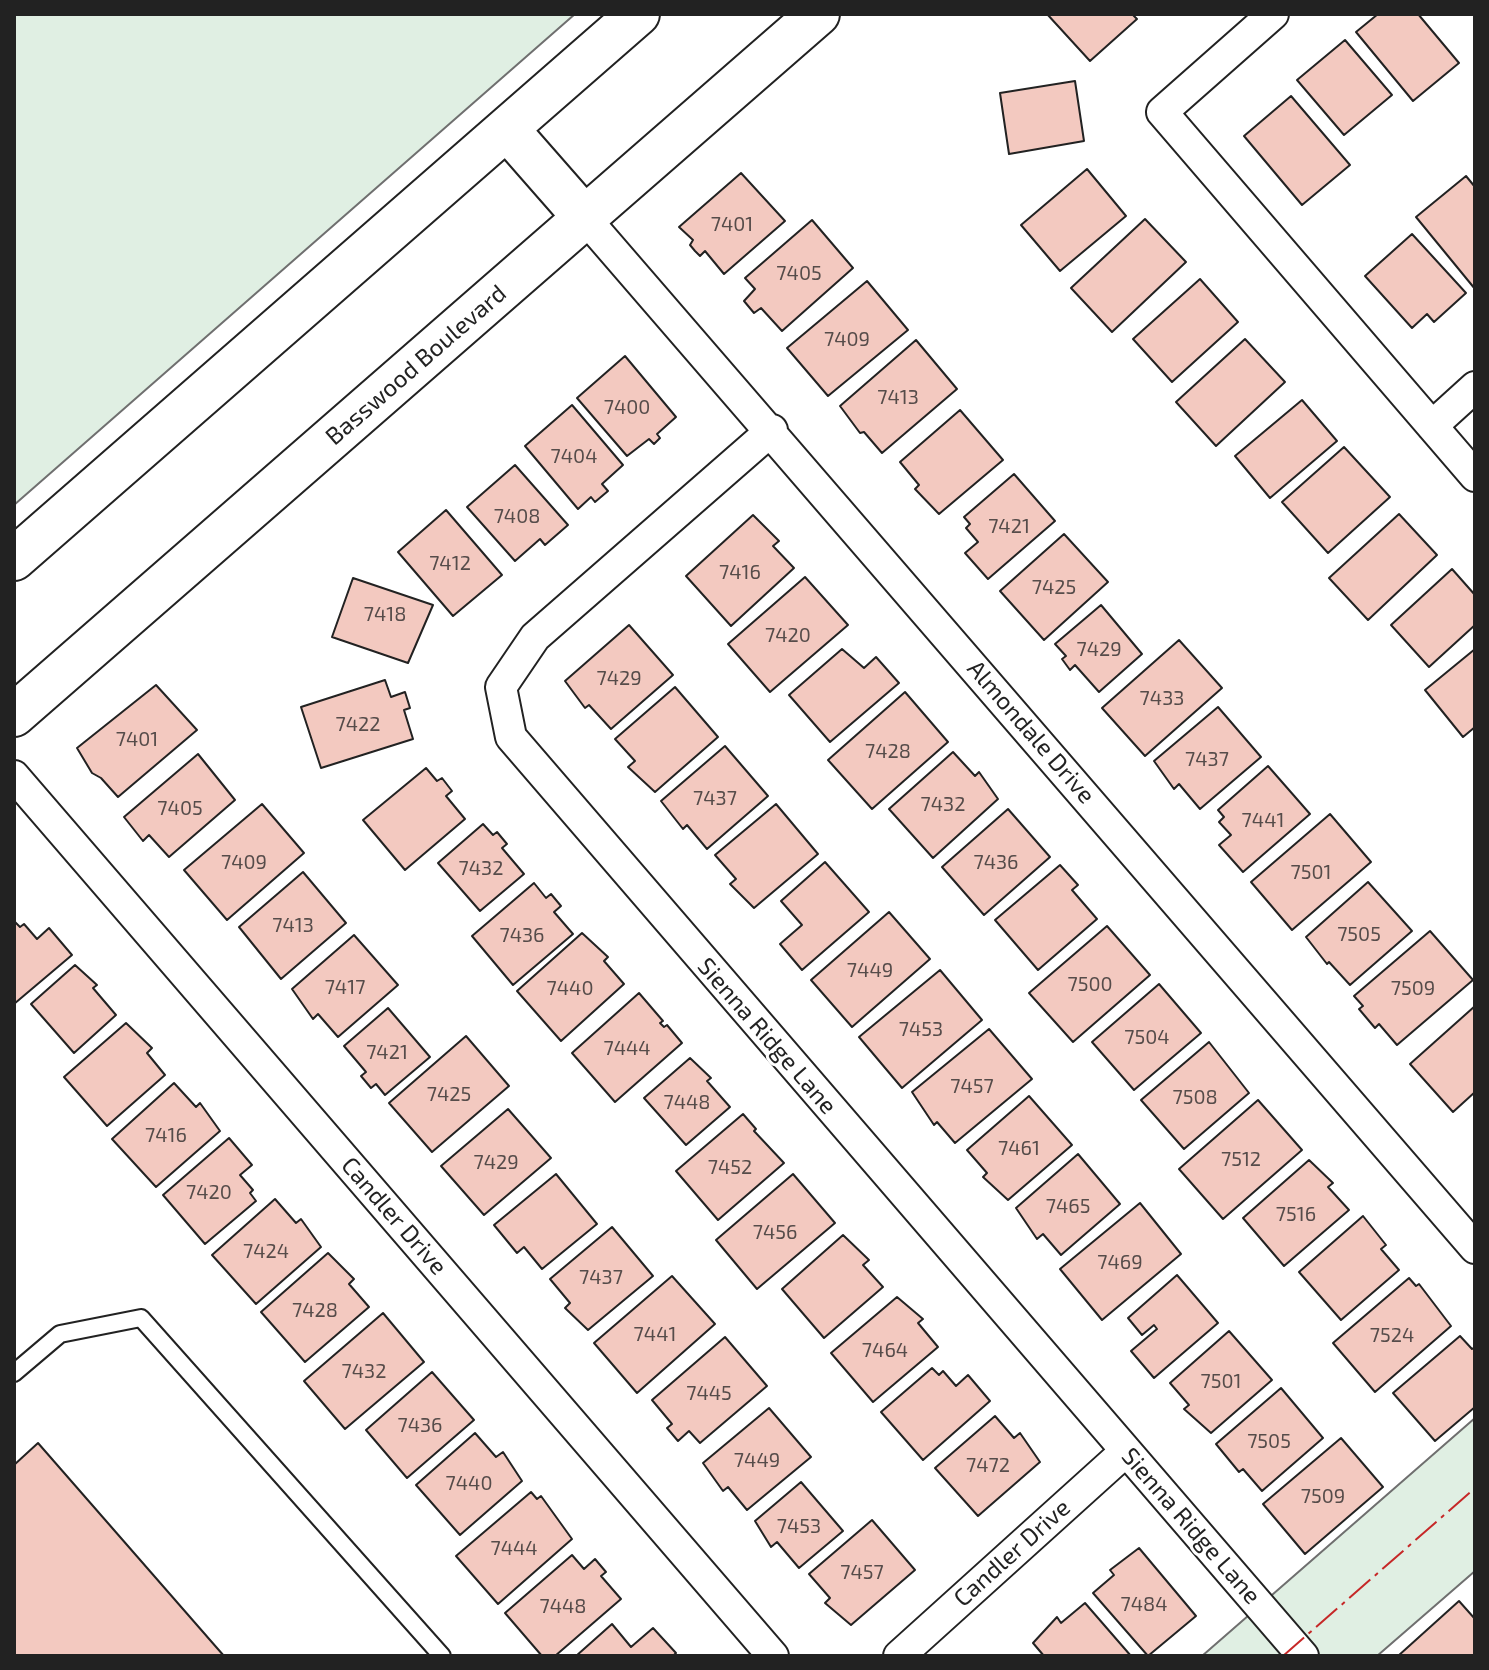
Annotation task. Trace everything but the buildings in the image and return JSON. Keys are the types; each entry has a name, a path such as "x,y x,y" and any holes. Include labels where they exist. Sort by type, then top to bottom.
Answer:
{"main road":[{"path":"14,559 638,14"},
{"name":"Basswood Boulevard","path":"14,715 818,14"},
{"path":"507,129 585,218"}],"street":[{"path":"1273,14 1162,112 1475,476"},
{"name":"Almondale Drive","path":"585,218 772,430 1475,1248"},
{"path":"1432,426 1475,387"},
{"name":"Sienna Ridge Lane","path":"772,430 535,637 501,687 511,737 1303,1656"},
{"name":"Candler Drive","path":"14,776 773,1656"},
{"name":"Candler Drive","path":"899,1656 1126,1451"}],"lane":[{"path":"14,1373 60,1334 141,1318 442,1656"}],"green space":[{"path":"14,14 575,14 14,505"},
{"path":"1475,1418 1475,1571 1377,1656 1202,1656"}],"power":[{"path":"1283,1656 1475,1488"}]}
